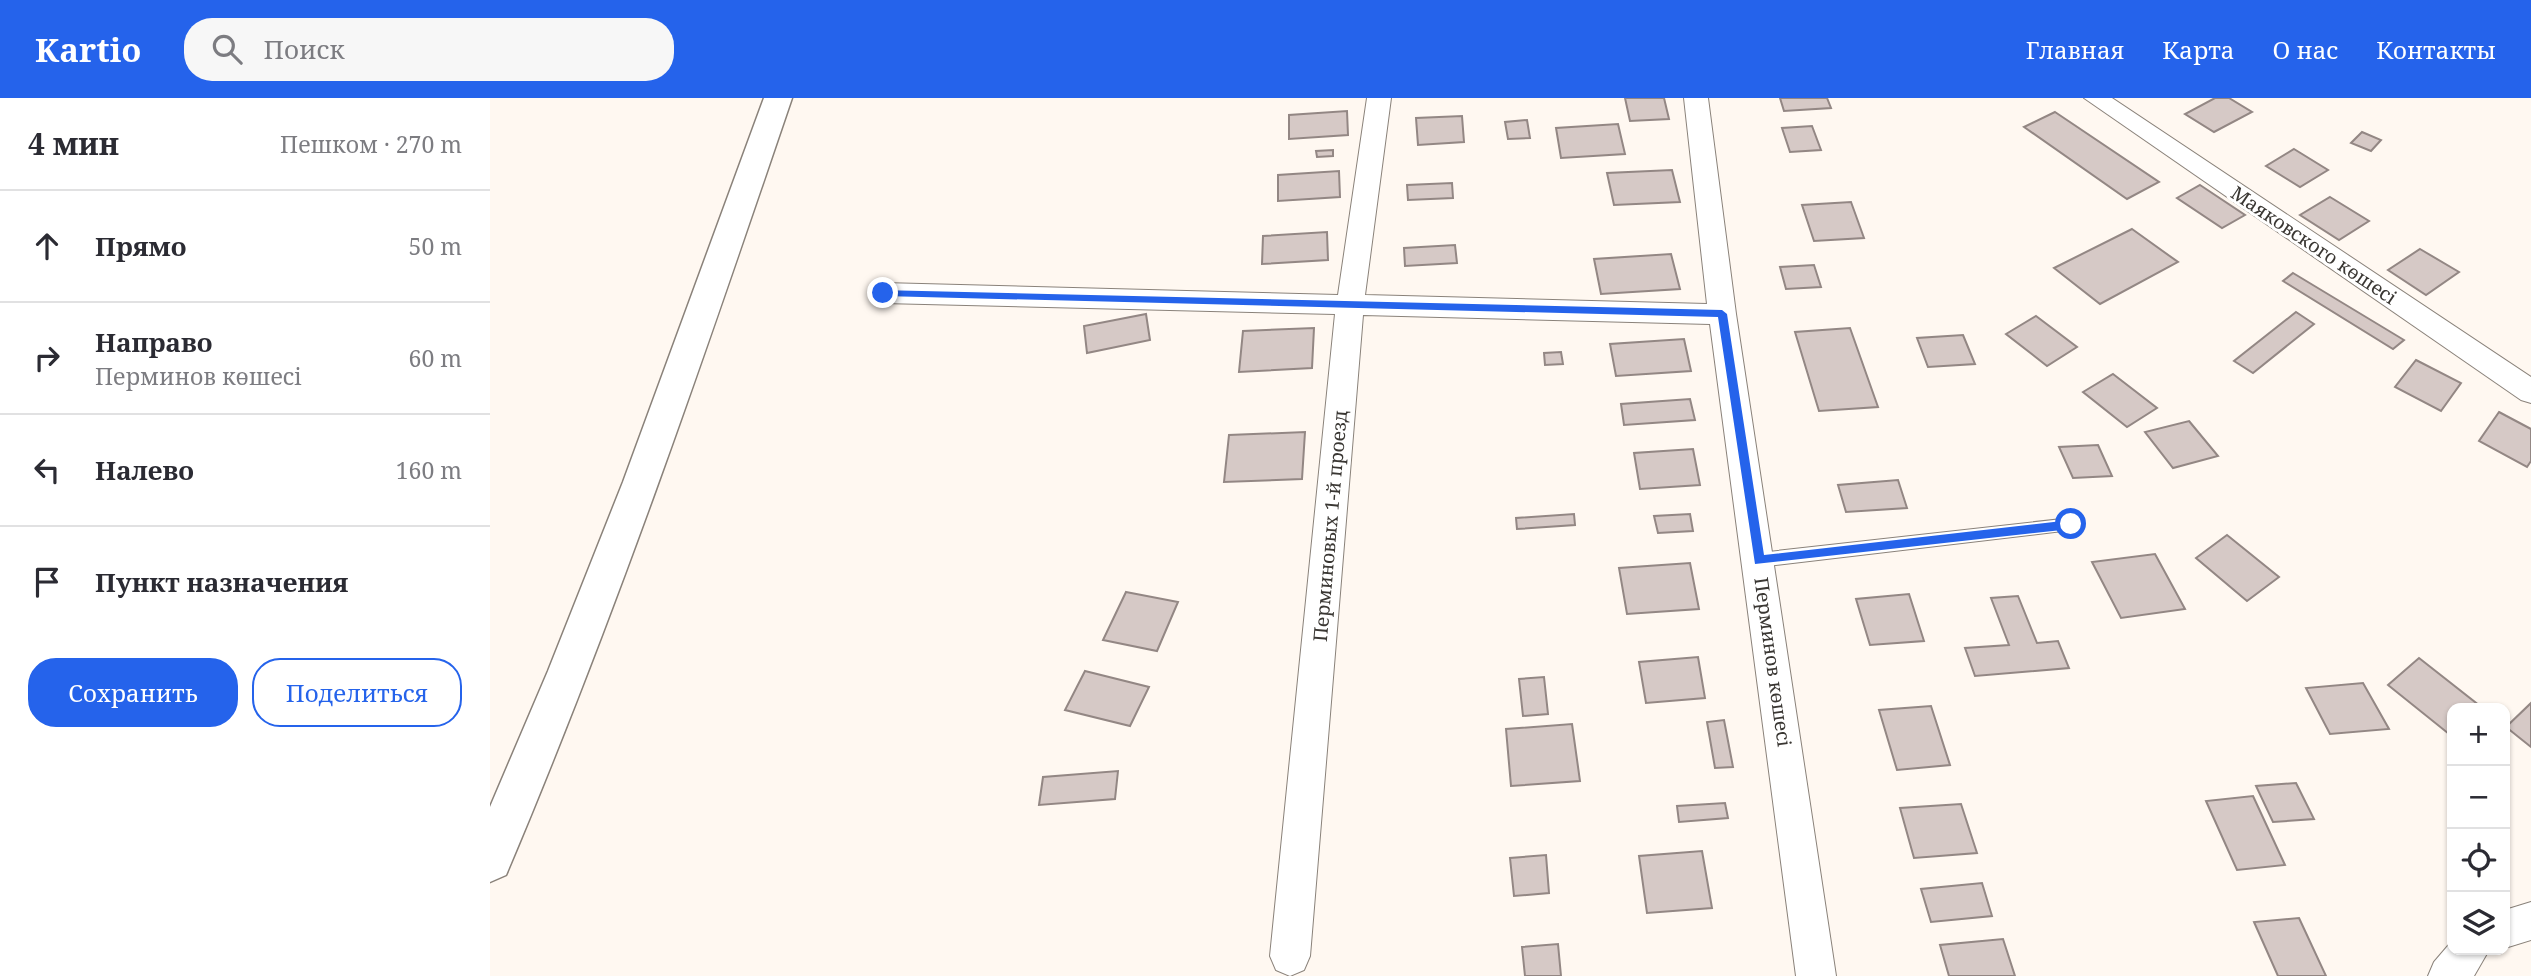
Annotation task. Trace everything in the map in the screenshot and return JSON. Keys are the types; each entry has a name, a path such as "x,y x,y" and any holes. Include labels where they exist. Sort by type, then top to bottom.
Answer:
{"highway":[{"path":"490,859 587,630 677,387 778,98"}],"street":[{"name":"Перминовых 1-й проезд","path":"1290,956 1350,304 1379,98"},
{"name":"Перминов көшесі","path":"1696,98 1722,314 1816,976"},
{"name":"Маяковского көшесі","path":"2096,98 2531,392"},
{"path":"883,293 1722,314"},
{"path":"2510,927 2531,921"},
{"path":"2448,976 2466,955"}],"lane":[{"path":"1759,560 2071,524"}],"building":[{"path":"1625,98 1664,98 1669,119 1630,121"},
{"path":"1780,98 1827,98 1831,108 1784,111"},
{"path":"2215,98 2229,98 2252,112 2214,132 2185,114"},
{"path":"1347,111 1348,135 1289,139 1289,115"},
{"path":"2055,112 2159,182 2127,199 2024,127"},
{"path":"1462,116 1464,142 1418,145 1416,118"},
{"path":"1527,120 1530,138 1508,139 1505,122"},
{"path":"1618,124 1625,154 1561,158 1556,128"},
{"path":"1812,126 1821,150 1790,152 1782,128"},
{"path":"2362,132 2381,140 2371,151 2351,143"},
{"path":"2294,149 2328,170 2300,187 2266,166"},
{"path":"1333,150 1333,156 1317,157 1316,151"},
{"path":"1672,170 1680,202 1614,205 1607,173"},
{"path":"1339,171 1340,197 1278,201 1278,175"},
{"path":"1452,183 1453,198 1408,200 1407,185"},
{"path":"2200,185 2245,215 2222,228 2177,198"},
{"path":"2330,197 2369,221 2339,240 2300,215"},
{"path":"1851,202 1864,238 1814,241 1802,205"},
{"path":"2132,229 2178,262 2100,304 2054,268"},
{"path":"1327,232 1328,260 1262,264 1263,236"},
{"path":"1455,245 1457,263 1405,266 1404,248"},
{"path":"2420,249 2459,272 2426,295 2388,270"},
{"path":"1671,254 1680,289 1601,294 1594,259"},
{"path":"1814,265 1821,287 1786,289 1780,267"},
{"path":"2293,273 2404,340 2393,349 2283,281"},
{"path":"2296,312 2314,324 2253,373 2234,361"},
{"path":"1146,314 1150,340 1087,353 1084,326"},
{"path":"2036,316 2077,347 2047,366 2006,334"},
{"path":"1314,328 1312,368 1239,372 1243,331"},
{"path":"1850,328 1878,407 1819,411 1795,332"},
{"path":"1963,335 1975,364 1928,367 1917,338"},
{"path":"1684,339 1691,371 1616,376 1610,344"},
{"path":"1561,352 1563,364 1545,365 1544,353"},
{"path":"2416,360 2461,383 2441,411 2395,387"},
{"path":"2113,374 2157,408 2127,427 2083,392"},
{"path":"1690,399 1695,420 1624,425 1621,404"},
{"path":"2499,412 2531,429 2531,461 2527,467 2479,441"},
{"path":"2189,421 2218,456 2173,468 2145,432"},
{"path":"1305,432 1302,479 1224,482 1229,435"},
{"path":"2098,445 2112,476 2073,478 2059,447"},
{"path":"1693,449 1700,485 1640,489 1634,453"},
{"path":"1898,480 1907,508 1846,512 1838,485"},
{"path":"1574,514 1575,525 1517,529 1516,518"},
{"path":"1690,514 1693,531 1658,533 1654,516"},
{"path":"2227,535 2279,577 2247,601 2196,558"},
{"path":"2155,554 2185,609 2121,618 2092,562"},
{"path":"1690,563 1699,609 1627,614 1619,568"},
{"path":"1126,592 1178,602 1157,651 1103,640"},
{"path":"1909,594 1924,641 1870,645 1856,599"},
{"path":"2018,596 2037,643 2058,641 2069,668 1975,676 1965,648 2009,645 1991,598"},
{"path":"1698,657 1705,698 1646,703 1639,662"},
{"path":"2419,658 2476,703 2447,703 2447,732 2388,685"},
{"path":"1085,671 1149,687 1130,726 1065,710"},
{"path":"1544,677 1548,714 1523,716 1519,679"},
{"path":"2363,683 2389,729 2330,734 2306,688"},
{"path":"2531,703 2531,747 2510,730 2510,723"},
{"path":"1931,706 1950,765 1897,770 1879,710"},
{"path":"1724,720 1733,767 1715,768 1707,722"},
{"path":"1572,724 1580,781 1511,786 1506,729"},
{"path":"1118,771 1115,799 1039,805 1043,777"},
{"path":"2296,783 2314,819 2273,822 2256,786"},
{"path":"2253,796 2285,865 2237,870 2206,801"},
{"path":"1725,803 1728,818 1679,822 1677,806"},
{"path":"1961,804 1977,853 1914,858 1900,808"},
{"path":"1702,851 1712,908 1647,913 1639,856"},
{"path":"1546,855 1549,893 1514,896 1510,858"},
{"path":"1982,883 1992,916 1931,922 1921,889"},
{"path":"2299,918 2326,976 2278,976 2254,922"},
{"path":"2003,939 2015,976 1949,976 1940,945"},
{"path":"1558,944 1561,976 1525,976 1522,947"}],"route":[{"path":"883,293 1722,314 1759,560 2071,524"}]}
